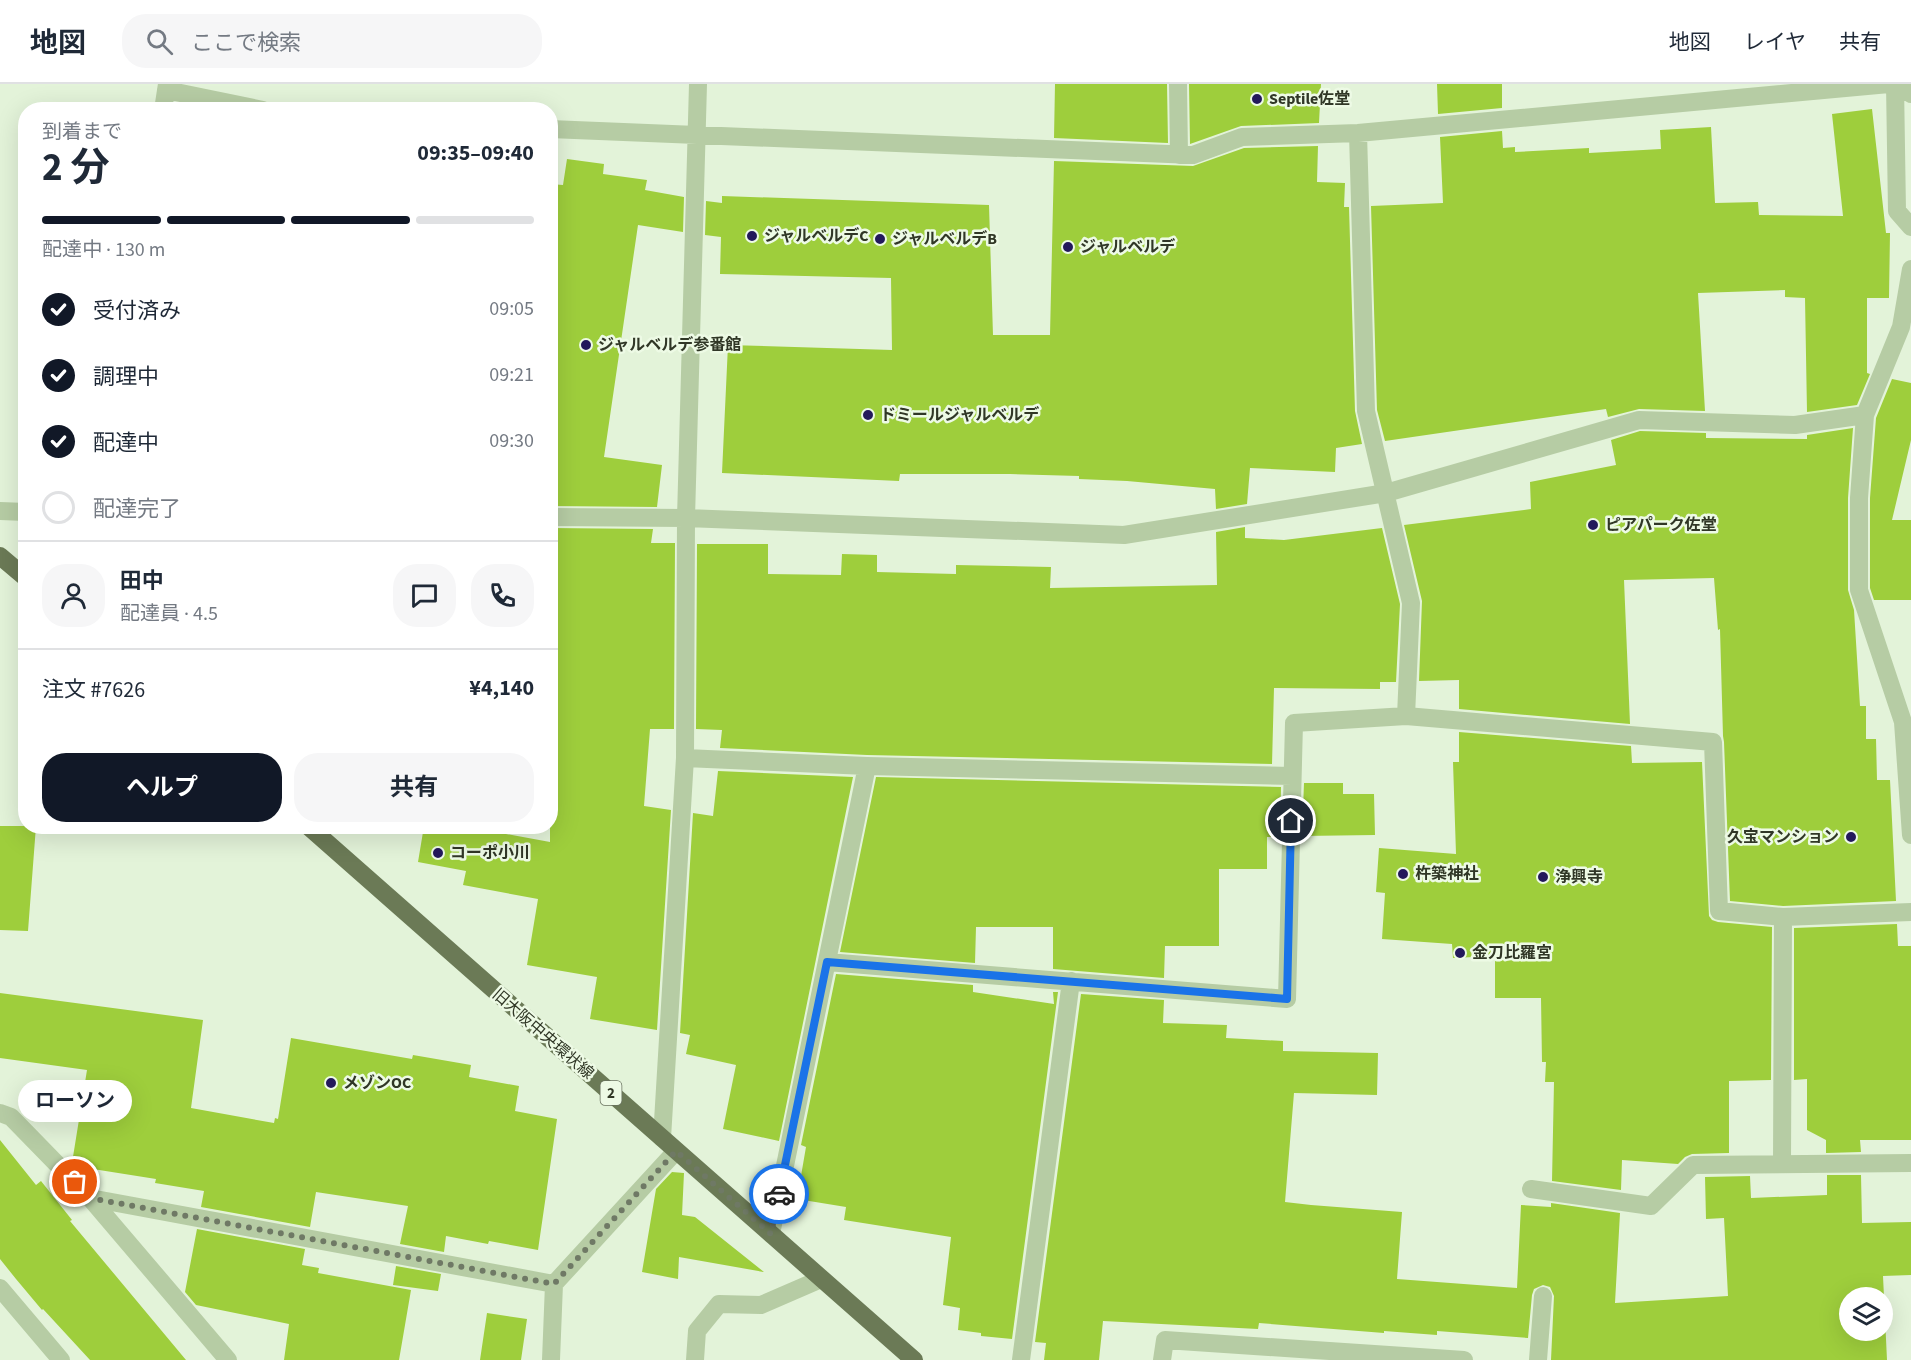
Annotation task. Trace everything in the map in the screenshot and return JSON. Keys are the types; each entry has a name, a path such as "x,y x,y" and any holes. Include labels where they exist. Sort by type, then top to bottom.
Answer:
{"main road":[{"path":"0,556 18,571"},
{"name":"旧大阪中央環状線","path":"317,834 914,1360"}],"street":[{"path":"662,1138 685,758 686,518 698,84"},
{"path":"1178,84 1179,155"},
{"path":"558,129 1193,155 1242,137 1358,133 1889,84"},
{"path":"1896,84 1911,94"},
{"path":"1896,84 1897,211 1911,227"},
{"path":"164,102 166,87 229,102"},
{"path":"1358,133 1366,411 1411,603 1406,716"},
{"path":"1911,269 1901,327 1865,415 1859,498 1858,590 1903,722 1911,836"},
{"path":"558,517 686,518 1124,535 1386,493 1640,420 1795,425 1865,415"},
{"path":"0,511 18,512"},
{"path":"827,962 1287,999 1294,723 1406,716 1713,742 1719,912 1783,917 1911,912"},
{"path":"685,758 867,766 1292,776"},
{"path":"771,1234 867,766"},
{"path":"1782,1164 1783,917"},
{"path":"1021,1360 1071,981"},
{"path":"0,1113 11,1117 90,1198 228,1360"},
{"path":"551,1360 554,1284 676,1151"},
{"path":"1531,1189 1651,1206 1693,1165 1911,1162"},
{"path":"90,1198 554,1284"},
{"path":"695,1360 697,1331 719,1304 761,1305 822,1279"},
{"path":"0,1288 61,1360"},
{"path":"1538,1360 1543,1296"},
{"path":"1162,1360 1165,1340 1464,1360"}],"building":[{"path":"1055,84 1167,84 1168,143 1054,138"},
{"name":"Septile佐堂","path":"1189,84 1321,84 1319,123 1241,126 1190,144"},
{"path":"1437,84 1502,84 1502,108 1438,114"},
{"path":"1872,109 1886,233 1890,233 1889,298 1867,298 1867,373 1870,374 1857,405 1807,412 1805,298 1785,297 1785,290 1698,293 1705,411 1639,409 1608,417 1606,409 1385,441 1377,410 1371,206 1443,203 1440,137 1502,131 1503,148 1515,147 1515,152 1589,148 1589,153 1661,149 1660,130 1711,127 1715,203 1758,202 1759,215 1843,216 1832,114"},
{"path":"1318,146 1317,182 1345,183 1344,207 1349,207 1355,411 1362,444 1336,448 1335,472 1250,468 1247,504 1216,509 1215,489 1079,479 1079,476 900,474 899,481 722,473 728,345 892,350 891,278 720,274 721,237 705,235 706,201 722,203 722,196 989,205 993,335 1050,335 1054,161 1193,166 1244,148"},
{"path":"567,159 604,164 603,174 647,180 645,190 684,197 683,232 638,225 604,457 662,465 657,507 558,506 558,185 563,185"},
{"path":"1892,379 1911,383 1911,440 1892,520 1911,520 1911,600 1874,600 1870,588 1870,498 1876,418"},
{"path":"1853,428 1848,498 1848,590 1854,610 1860,706 1866,706 1866,739 1876,739 1877,780 1890,780 1896,901 1783,906 1730,901 1720,629 1718,630 1714,578 1624,580 1630,724 1459,709 1459,680 1419,681 1422,601 1404,525 1531,509 1530,482 1616,465 1611,440 1640,431 1706,433 1706,438 1807,439 1807,435"},
{"path":"1245,527 1245,538 1284,540 1382,528 1400,604 1396,682 1380,682 1380,689 1274,688 1272,764 867,755 720,748 722,730 696,729 697,544 768,544 768,574 841,575 842,554 877,555 877,572 956,574 956,565 1051,567 1050,588 1217,585 1216,532"},
{"path":"558,528 653,529 651,543 675,543 674,729 650,729 644,806 671,810 657,1030 590,1019 597,977 527,965 538,899 463,885 466,871 418,862 423,834 506,834 550,842 550,834 558,834"},
{"path":"1459,732 1631,746 1632,763 1702,762 1709,916 1718,922 1772,927 1771,1080 1729,1081 1729,1153 1692,1154 1678,1164 1622,1160 1621,1190 1552,1181 1554,1082 1545,1082 1546,1062 1542,1062 1541,998 1495,998 1495,956 1453,958 1452,944 1382,939 1385,893 1376,892 1379,848 1456,854 1453,762 1459,762"},
{"path":"718,771 853,777 779,1141 723,1129 736,1065 686,1054 690,1035 680,1033 693,813 713,816"},
{"path":"876,777 1281,787 1280,837 1267,837 1267,869 1219,869 1219,946 1165,946 1164,978 1053,969 1053,927 976,927 975,963 840,952"},
{"path":"1304,783 1343,783 1343,794 1374,794 1375,835 1302,836"},
{"path":"0,826 18,826 18,834 35,834 28,931 0,930"},
{"path":"1897,924 1898,946 1911,946 1911,1140 1860,1140 1861,1152 1826,1153 1826,1140 1807,1130 1807,1079 1794,1080 1794,928"},
{"path":"836,974 973,985 973,992 1054,1004 1053,992 1058,992 1012,1339 981,1336 981,1333 958,1330 960,1308 943,1305 951,1237 844,1220 846,1207 797,1199 806,1147 801,1145"},
{"path":"0,993 203,1020 191,1108 274,1123 275,1118 278,1119 291,1038 412,1059 413,1055 471,1065 469,1077 519,1086 515,1111 557,1119 538,1250 446,1236 444,1252 400,1244 408,1206 316,1192 310,1227 201,1207 204,1191 155,1183 156,1179 74,1166 72,1163 87,1070 0,1058"},
{"path":"1081,994 1164,1000 1163,1023 1227,1025 1226,1038 1283,1041 1283,1051 1378,1053 1377,1095 1294,1093 1285,1202 1402,1212 1397,1279 1517,1288 1521,1205 1551,1207 1551,1203 1620,1213 1615,1303 1728,1296 1724,1218 1706,1219 1705,1177 1750,1176 1751,1198 1827,1195 1827,1175 1861,1175 1862,1223 1911,1222 1911,1275 1883,1276 1884,1287 1839,1287 1839,1341 1886,1341 1887,1360 1551,1360 1554,1296 1550,1287 1543,1285 1534,1289 1532,1295 1528,1338 1437,1331 1437,1335 1384,1331 1384,1333 1259,1323 1258,1329 1103,1321 1099,1360 1044,1360 1046,1343 1035,1342"},
{"path":"0,1140 36,1185 41,1181 72,1220 70,1221 186,1360 90,1360 42,1310 0,1259"},
{"path":"672,1172 684,1173 682,1215 695,1217 764,1272 679,1257 678,1279 642,1272 656,1189"},
{"path":"197,1229 305,1249 302,1265 319,1268 318,1273 411,1290 399,1360 284,1360 289,1324 196,1305 185,1292"},
{"path":"396,1266 441,1274 438,1291 393,1285"},
{"path":"487,1313 527,1319 521,1360 480,1360"}],"way so far":[{"path":"75,1182 90,1198 554,1284 676,1151 771,1234 779,1194"}],"place":[{"name":"Septile佐堂","path":"1257,99"},
{"name":"ジャルベルデC","path":"752,236"},
{"name":"ジャルベルデB","path":"880,239"},
{"name":"ジャルベルデ","path":"1068,247"},
{"name":"ジャルベルデ参番館","path":"586,345"},
{"name":"ドミールジャルベルデ","path":"868,415"},
{"name":"ピアパーク佐堂","path":"1593,525"},
{"name":"久宝マンション","path":"1851,837"},
{"name":"コーポ小川","path":"438,853"},
{"name":"杵築神社","path":"1403,874"},
{"name":"浄興寺","path":"1543,877"},
{"name":"金刀比羅宮","path":"1460,953"},
{"name":"メゾンOC","path":"331,1083"},
{"name":"ローソン","path":"75,1182"}],"route":[{"path":"779,1194 827,962 1287,999 1291,821"}]}
